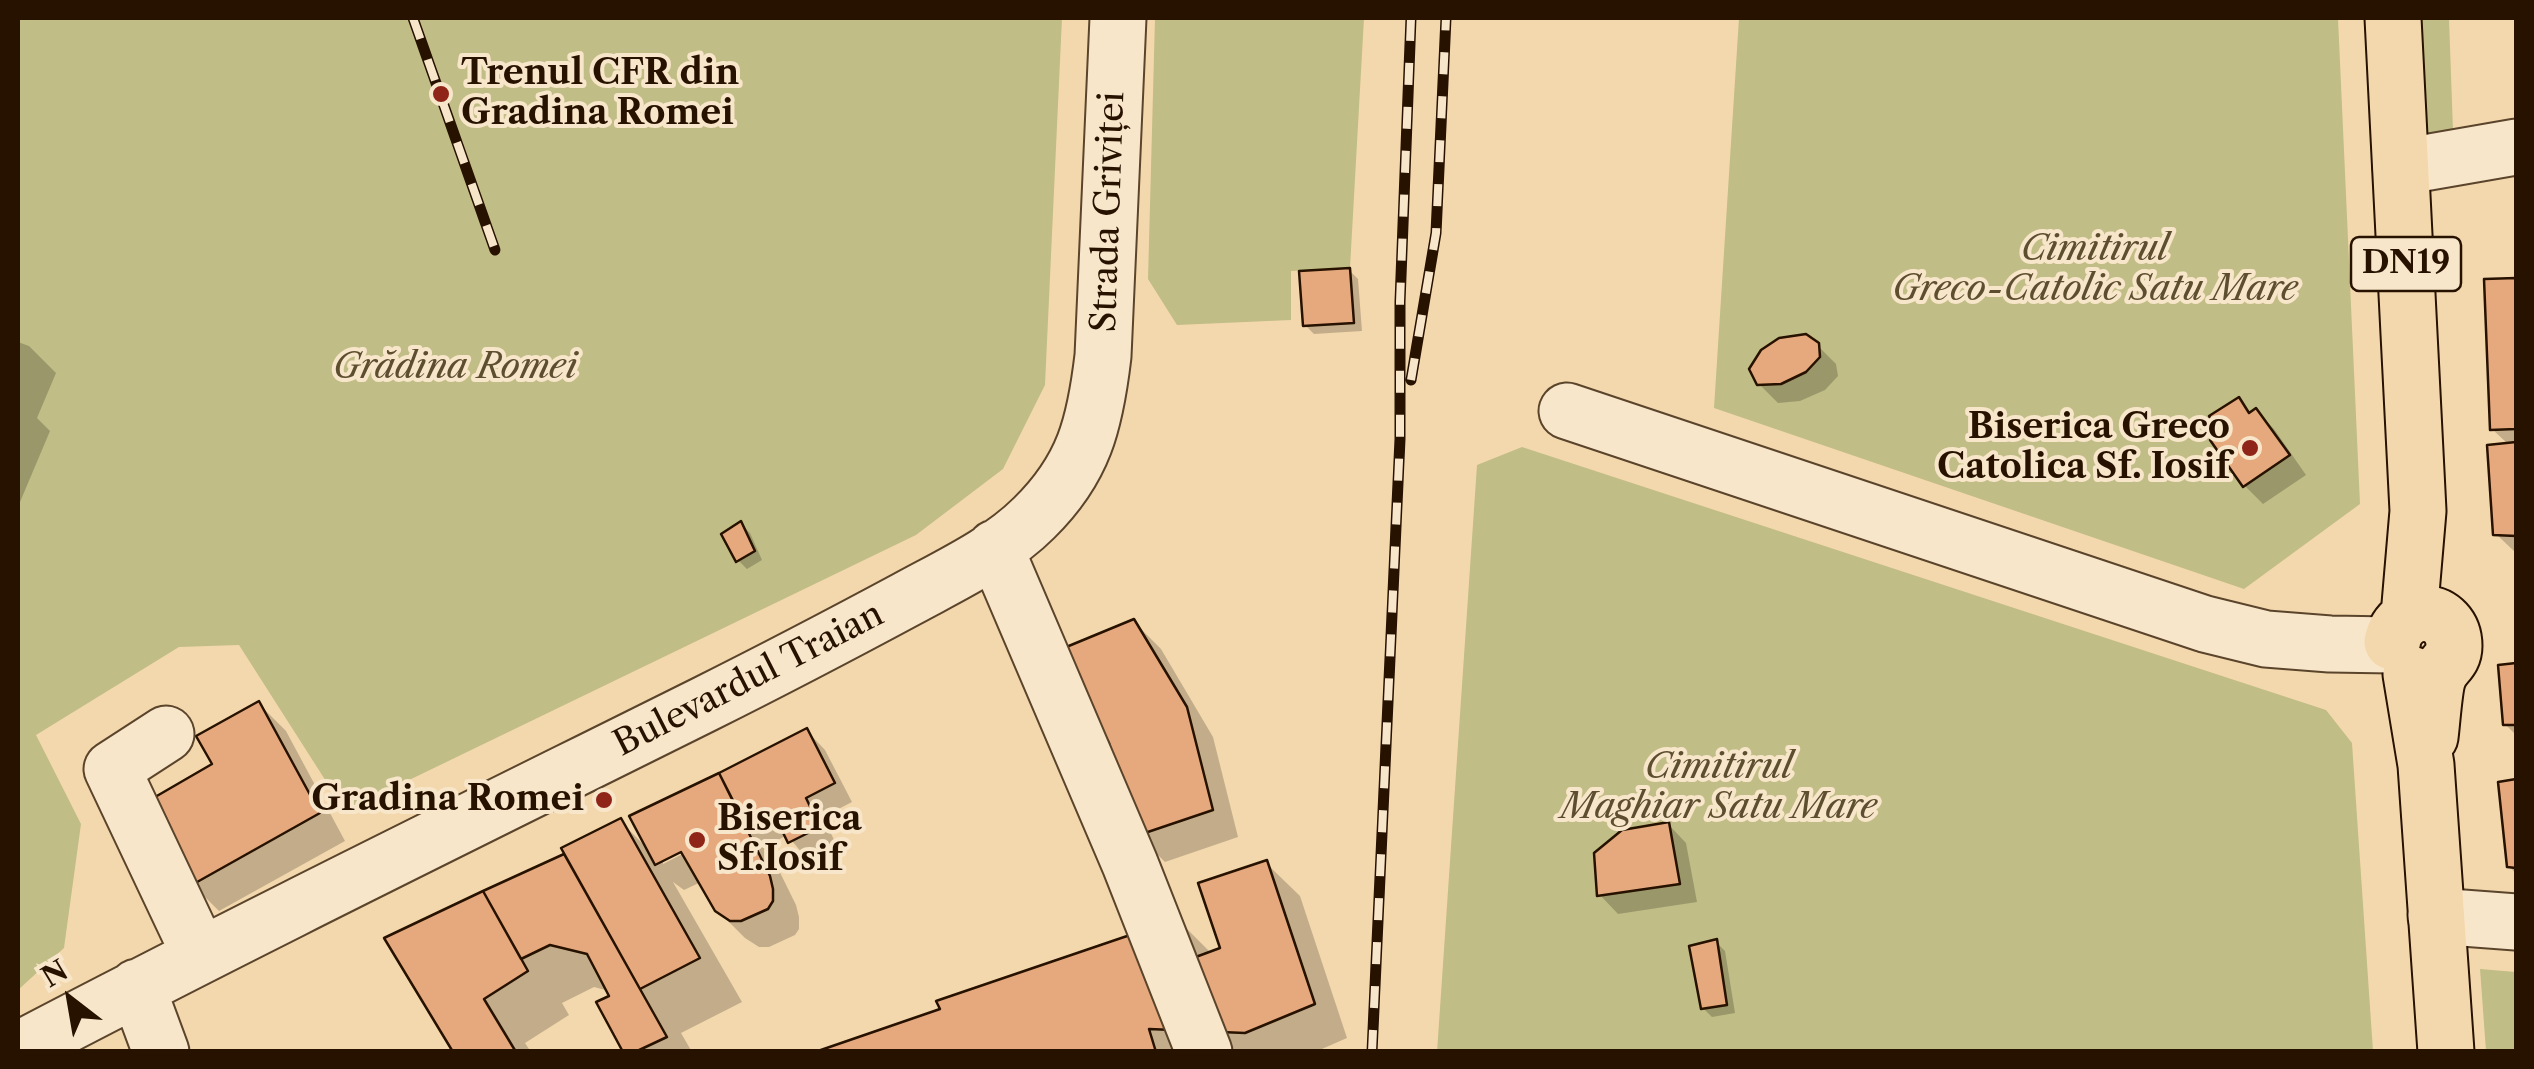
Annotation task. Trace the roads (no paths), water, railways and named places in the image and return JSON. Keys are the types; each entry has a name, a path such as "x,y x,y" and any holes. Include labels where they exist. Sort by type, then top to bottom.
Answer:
{"main road":[{"name":"DN19","path":"2393,18 2418,511 2418,645 2446,1052"}],"street":[{"name":"Strada Griviței","path":"1097,406 1103,356 1118,18"},
{"path":"2401,167 2516,146"},
{"name":"Bulevardul Traian","path":"18,1050 793,660 996,548 1030,522 1059,492 1082,454 1097,406"},
{"path":"1567,411 2205,624 2266,639 2418,645"},
{"path":"996,548 1130,864 1204,1052"},
{"path":"166,734 112,769 200,956"},
{"path":"2436,916 2516,922"},
{"path":"137,988 160,1052"}],"railway":[{"path":"413,18 495,250"},
{"path":"1372,1052 1400,439 1400,302 1411,18"},
{"path":"1411,380 1436,233 1446,18"}],"place":[{"name":"Trenul CFR din Gradina Romei","path":"441,94"},
{"name":"Biserica Greco Catolica Sf. Iosif","path":"2250,448"},
{"name":"Gradina Romei","path":"604,800"},
{"name":"Biserica Sf.Iosif","path":"697,840"}],"park label":[{"name":"Cimitirul Greco-Catolic Satu Mare","path":"2095,270"},
{"name":"Grădina Romei","path":"455,368"},
{"name":"Cimitirul Maghiar Satu Mare","path":"1719,788"}]}
